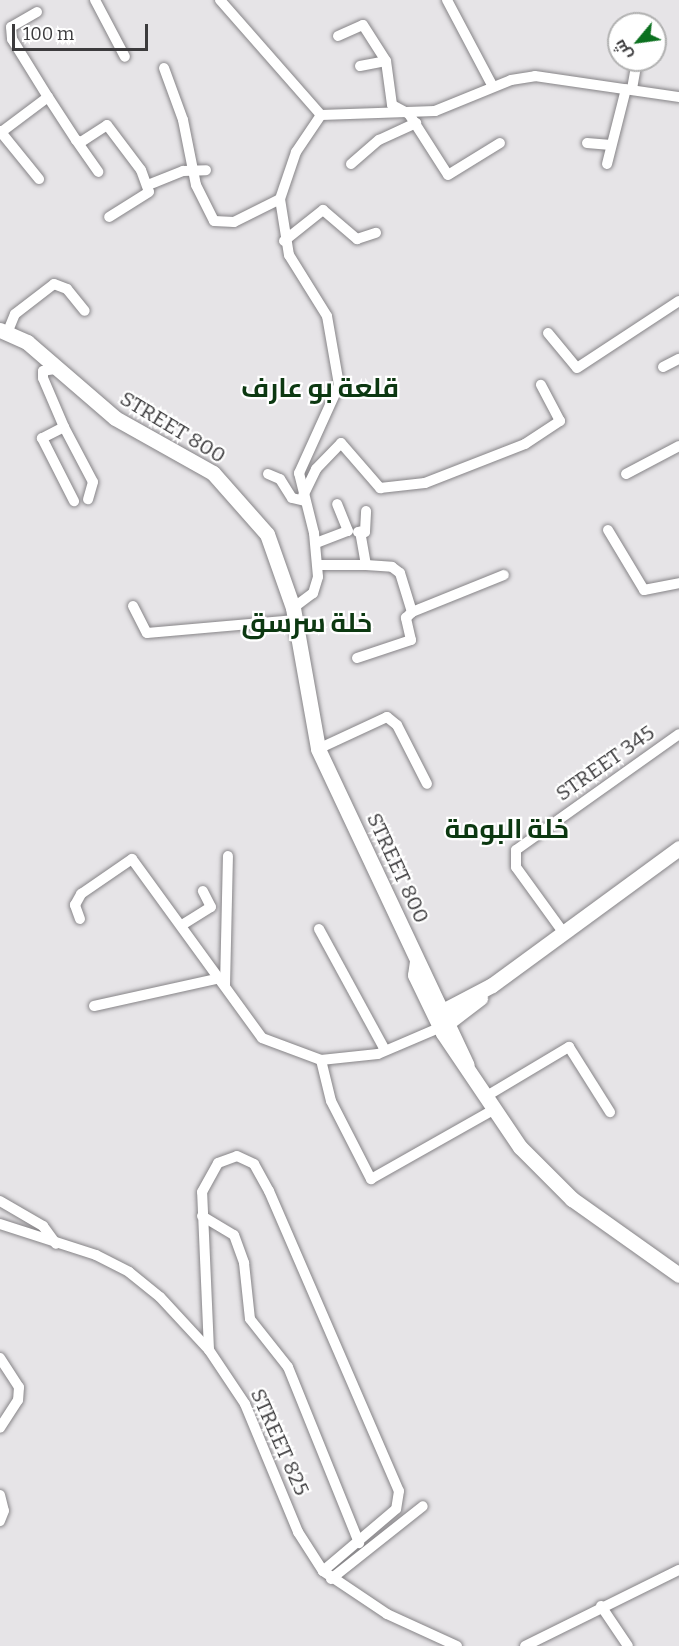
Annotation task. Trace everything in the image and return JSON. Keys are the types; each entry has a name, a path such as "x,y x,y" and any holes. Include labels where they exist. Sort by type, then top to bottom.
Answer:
{"main road":[{"name":"STREET 800","path":"4,330 115,418 232,488 267,534 294,614 318,750 417,961 416,975 443,1018 489,1103 572,1199 679,1275"},
{"path":"443,1018 492,985 679,848"}],"street":[{"path":"95,0 125,57"},
{"path":"220,0 321,115 412,118"},
{"path":"447,0 493,87"},
{"path":"37,12 11,27 12,39 98,172"},
{"path":"338,36 363,25 386,61 392,105 412,118 442,167 451,176 500,143"},
{"path":"360,66 386,61"},
{"path":"164,69 200,171 196,185 214,221 225,225 280,199"},
{"path":"607,164 634,72"},
{"path":"351,164 379,140 412,118 493,87 535,76 679,97"},
{"path":"39,179 0,132 48,97"},
{"path":"133,606 147,633 294,614 314,593 318,565 316,543 298,473 339,385 338,366 327,316 284,241 280,199 296,152 321,115"},
{"path":"76,140 107,125 148,185 146,199 109,217"},
{"path":"587,143 611,145"},
{"path":"148,185 200,171"},
{"path":"284,241 323,210 357,239 376,233"},
{"path":"4,330 15,314 54,284 67,288 85,311"},
{"path":"548,333 577,368 679,301"},
{"path":"663,367 679,359"},
{"path":"55,369 43,371 43,378 64,427 93,483 88,499"},
{"path":"304,498 316,469 341,443 380,488 425,483 525,444 560,422 541,385"},
{"path":"64,427 42,438 74,501"},
{"path":"626,474 679,446"},
{"path":"268,474 280,479 292,498 304,498"},
{"path":"337,504 354,531 366,565"},
{"path":"316,543 354,531 365,532 366,511"},
{"path":"608,530 644,590 679,583"},
{"path":"318,565 392,567 400,573 412,612"},
{"path":"357,658 411,640 406,618 412,612 504,575"},
{"path":"318,750 387,717 397,725 427,784"},
{"name":"STREET 345","path":"562,932 516,867 516,850 679,734"},
{"path":"223,982 228,856"},
{"path":"80,919 75,905 81,894 132,859 262,1038 321,1060 385,1050 424,1031 443,1018"},
{"path":"182,925 211,907 202,891"},
{"path":"319,929 385,1050"},
{"path":"94,1006 223,982"},
{"path":"321,1060 331,1101 371,1179 489,1103 569,1047 610,1112"},
{"path":"209,1350 202,1216 203,1184 218,1162 237,1155 254,1164 389,1459 399,1491 396,1509 359,1543 323,1570"},
{"path":"0,1201 43,1226 56,1244"},
{"path":"202,1216 234,1235 244,1263 250,1319 288,1367 359,1543"},
{"name":"STREET 825","path":"0,1224 129,1272 209,1350 245,1404 298,1532 323,1570 332,1579 387,1614 457,1646"},
{"path":"0,1358 19,1387 18,1400 0,1428"},
{"path":"0,1495 4,1511 0,1521"},
{"path":"332,1579 423,1506"},
{"path":"525,1646 542,1642 601,1606 679,1570"},
{"path":"601,1606 628,1646"}],"district":[{"name":"قلعة بو عارف","path":"320,389"},
{"name":"خلة سرسق","path":"307,624"},
{"name":"خلة البومة","path":"507,830"}]}
